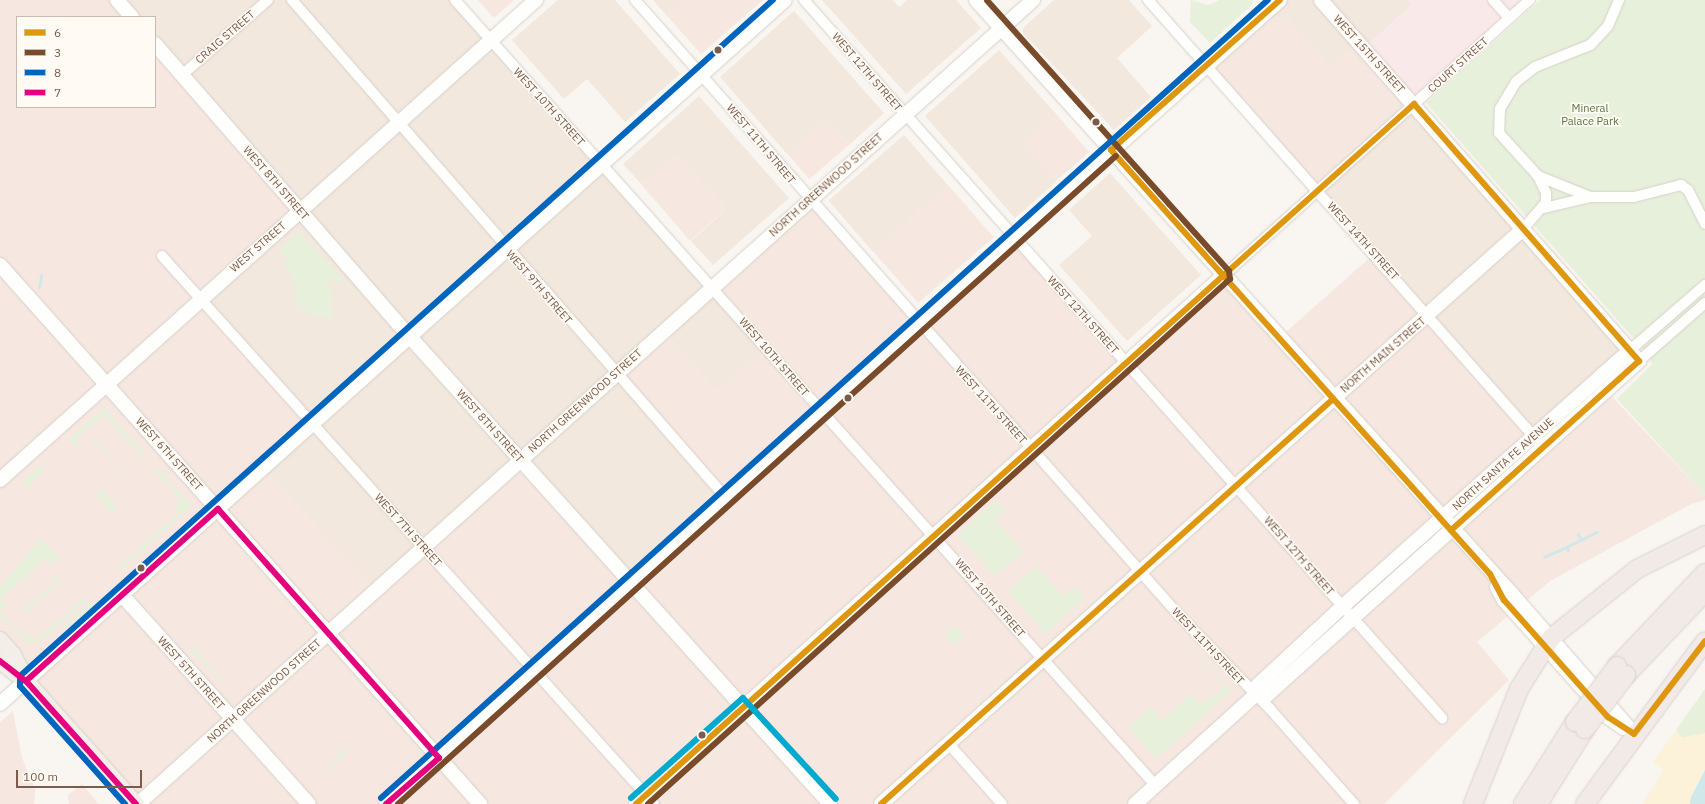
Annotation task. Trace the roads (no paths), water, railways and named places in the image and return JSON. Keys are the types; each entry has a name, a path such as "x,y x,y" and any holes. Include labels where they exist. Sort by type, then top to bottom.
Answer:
{"highway":[{"path":"1473,804 1503,723 1548,642 1637,569 1705,535"},
{"path":"1523,804 1622,671 1705,573"},
{"path":"1622,671 1705,592"},
{"path":"1585,804 1634,734 1705,641"},
{"path":"1538,804 1580,726"}],"main road":[{"path":"0,640 13,655 26,681"},
{"path":"0,661 26,681 137,804"}],"street":[{"path":"117,0 131,16"},
{"name":"CRAIG STREET","path":"182,75 268,0"},
{"name":"WEST 9TH STREET","path":"292,0 507,250 726,498"},
{"name":"WEST 10TH STREET","path":"455,0 821,411 934,534 1156,786"},
{"name":"WEST STREET","path":"0,480 200,298 300,211 536,0"},
{"name":"WEST 11TH STREET","path":"635,0 918,324 1140,571 1354,804"},
{"path":"0,704 785,0"},
{"name":"WEST 12TH STREET","path":"804,0 1442,718"},
{"path":"976,0 1332,399 1446,524 1548,642 1634,734"},
{"name":"NORTH GREENWOOD STREET","path":"137,804 1033,0"},
{"name":"WEST 14TH STREET","path":"1148,0 1544,448"},
{"path":"386,804 535,672 821,411 1015,239 1111,150 1280,0"},
{"name":"WEST 15TH STREET","path":"1321,0 1634,356"},
{"path":"1493,0 1509,18"},
{"name":"COURT STREET","path":"646,801 743,706 1530,0"},
{"path":"1619,0 1613,17 1598,39 1576,53 1528,71 1516,82 1500,109 1497,127 1502,138 1538,176 1546,193 1544,208 1590,197 1634,197 1681,185 1688,190 1705,224"},
{"name":"WEST 8TH STREET","path":"156,45 410,337 830,804"},
{"path":"1538,176 1590,197"},
{"name":"NORTH MAIN STREET","path":"880,804 1332,399 1428,315 1544,208"},
{"name":"WEST 7TH STREET","path":"162,256 424,547 535,672 646,801"},
{"name":"WEST 6TH STREET","path":"0,265 480,804"},
{"name":"NORTH SANTA FE AVENUE","path":"1135,804 1254,696 1258,685 1343,606 1544,448 1705,285"},
{"name":"NORTH SANTA FE AVENUE","path":"1254,696 1266,696 1352,617 1534,436 1634,356 1705,302"},
{"name":"WEST 5TH STREET","path":"122,595 309,804"},
{"path":"948,743 1002,804"}],"water":[{"path":"1705,770 1705,804 1690,804 1691,797"}],"waterway":[{"path":"39,288 41,275"},
{"path":"1568,551 1566,547 1597,532"},
{"path":"1578,534 1581,539"},
{"path":"1544,557 1566,547"}],"park label":[{"name":"Mineral Palace Park","path":"1590,115"}]}
